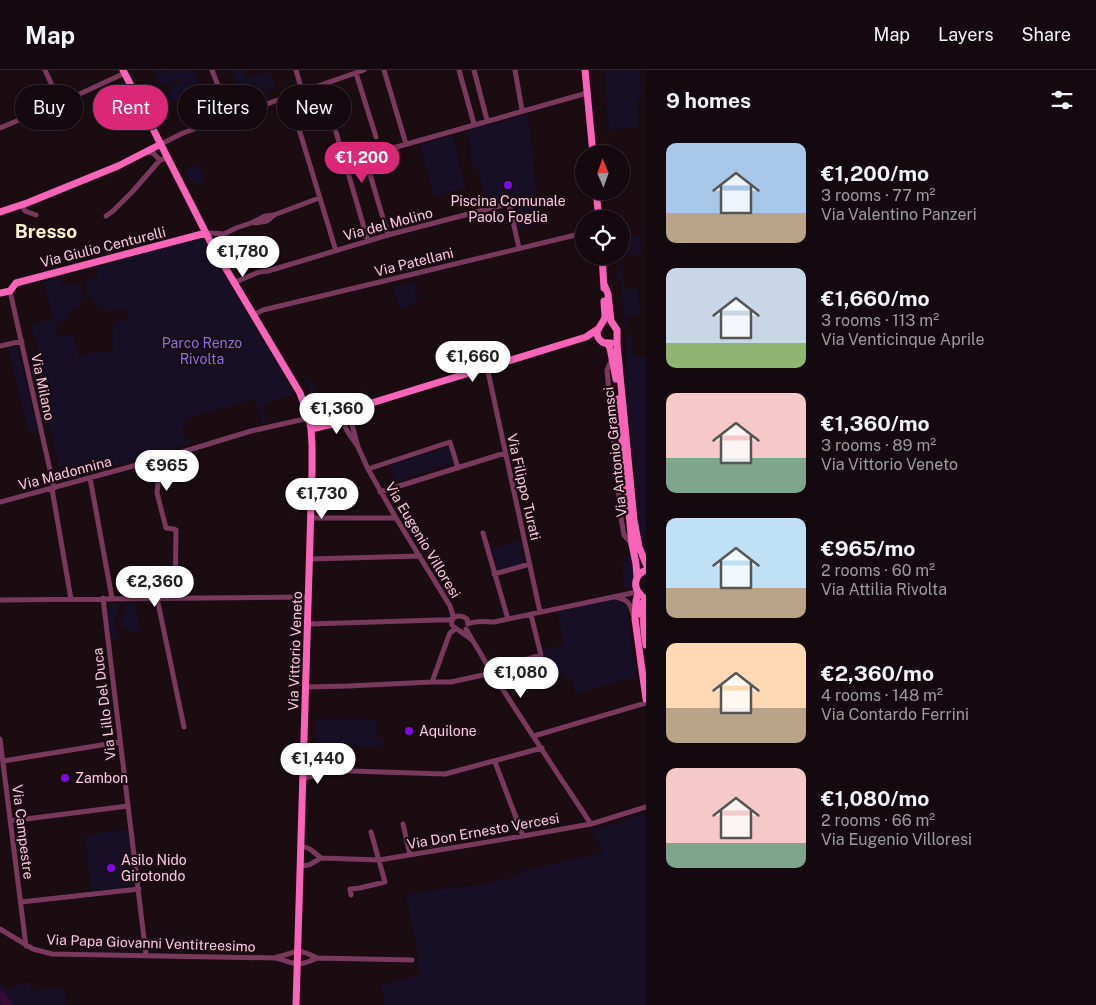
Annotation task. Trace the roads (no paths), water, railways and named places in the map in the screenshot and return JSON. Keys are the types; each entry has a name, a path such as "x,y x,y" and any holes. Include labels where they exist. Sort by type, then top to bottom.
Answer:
{"street":[{"path":"45,70 52,85"},
{"path":"212,70 218,85"},
{"path":"296,70 300,85"},
{"path":"322,85 364,70"},
{"path":"384,70 406,144"},
{"path":"459,70 474,124"},
{"path":"474,70 487,120"},
{"path":"515,70 522,110"},
{"path":"585,70 592,145"},
{"path":"83,92 124,71"},
{"name":"Via Vittorio Veneto","path":"124,71 160,144 164,159 212,247 297,387 309,418 312,463 311,518 296,1005"},
{"path":"356,73 376,137"},
{"path":"386,150 587,92"},
{"path":"0,128 15,122"},
{"path":"0,212 118,166 192,130"},
{"path":"299,130 336,251"},
{"path":"336,132 368,241"},
{"path":"106,216 164,159 153,153 146,152"},
{"path":"369,171 388,235"},
{"path":"206,233 224,234 251,223 262,223 274,215 319,198"},
{"path":"22,205 25,211 36,215"},
{"name":"Via del Molino","path":"233,283 259,272 268,271 388,235 503,205 510,208 519,248"},
{"name":"Via Giulio Centurelli","path":"0,293 10,291 16,283 206,233"},
{"path":"212,247 224,234"},
{"name":"Via Patellani","path":"253,315 263,310 575,235"},
{"path":"603,265 605,317 597,335 604,342"},
{"path":"586,337 596,338 604,342 614,341 618,336 618,330 611,322 608,294 604,284"},
{"name":"Via Milano","path":"10,291 53,489 71,599"},
{"path":"311,429 337,424 347,411 355,408 586,337 607,323 613,324"},
{"name":"Via Antonio Gramsci","path":"618,336 617,344 635,545 646,564"},
{"path":"0,346 22,341"},
{"name":"Via Antonio Gramsci","path":"604,342 610,348 616,374 637,569 636,584 638,592 634,619 637,636"},
{"name":"Via Filippo Turati","path":"487,367 540,612"},
{"path":"309,418 333,413 344,414"},
{"name":"Via Eugenio Villoresi","path":"358,447 350,418 344,414 344,425 358,447 380,492 450,606 453,618 452,624 462,628"},
{"name":"Via Madonnina","path":"0,502 53,489 251,431 309,418"},
{"path":"368,469 450,442 458,468"},
{"path":"380,492 505,453"},
{"path":"159,459 161,465 156,472 157,493 166,528 174,528 176,530 175,597"},
{"path":"90,478 112,598"},
{"path":"311,518 396,518"},
{"path":"483,533 508,619"},
{"path":"635,545 646,554"},
{"path":"310,559 420,556"},
{"path":"494,574 530,564"},
{"path":"637,576 646,570"},
{"path":"432,682 452,631 462,628 471,622 494,622 638,592 646,598 640,606 637,636 646,698"},
{"path":"614,596 625,599 631,605 634,619"},
{"path":"0,600 309,597"},
{"name":"Via Lillo Del Duca","path":"103,598 146,955"},
{"path":"157,598 184,726"},
{"path":"646,608 644,619 646,645"},
{"path":"306,687 451,682 492,673 497,668 541,655 531,615"},
{"path":"308,624 447,620 462,616 467,619 462,628"},
{"path":"462,628 472,640 591,824"},
{"path":"644,690 646,677"},
{"path":"534,736 646,703"},
{"name":"Via Campestre","path":"0,739 26,946"},
{"path":"3,761 120,742"},
{"path":"304,764 314,766 318,770 445,774 542,748"},
{"path":"495,762 523,836"},
{"path":"304,778 316,775 318,770"},
{"path":"10,821 128,806"},
{"name":"Via Don Ernesto Vercesi","path":"301,866 309,865 321,858 380,860 523,836 591,824 646,806"},
{"path":"403,824 410,855"},
{"path":"350,895 350,888 360,888 385,882 371,832"},
{"path":"302,846 310,849 321,858"},
{"path":"20,902 139,889"},
{"path":"18,941 24,928"},
{"name":"Via Papa Giovanni Ventitreesimo","path":"0,929 26,946 52,954 276,958 298,964"},
{"path":"298,951 317,958 412,960"},
{"name":"Via Papa Giovanni Ventitreesimo","path":"276,958 298,951"},
{"path":"298,964 304,964 317,958"}],"waterway":[{"path":"0,994 9,1005"}],"place":[{"name":"Piscina Comunale Paolo Foglia","path":"508,185"},
{"name":"Aquilone","path":"409,731"},
{"name":"Zambon","path":"65,778"},
{"name":"Asilo Nido Girotondo","path":"111,868"}],"district":[{"name":"Bresso","path":"46,231"}],"park label":[{"name":"Parco Renzo Rivolta","path":"202,352"}]}
